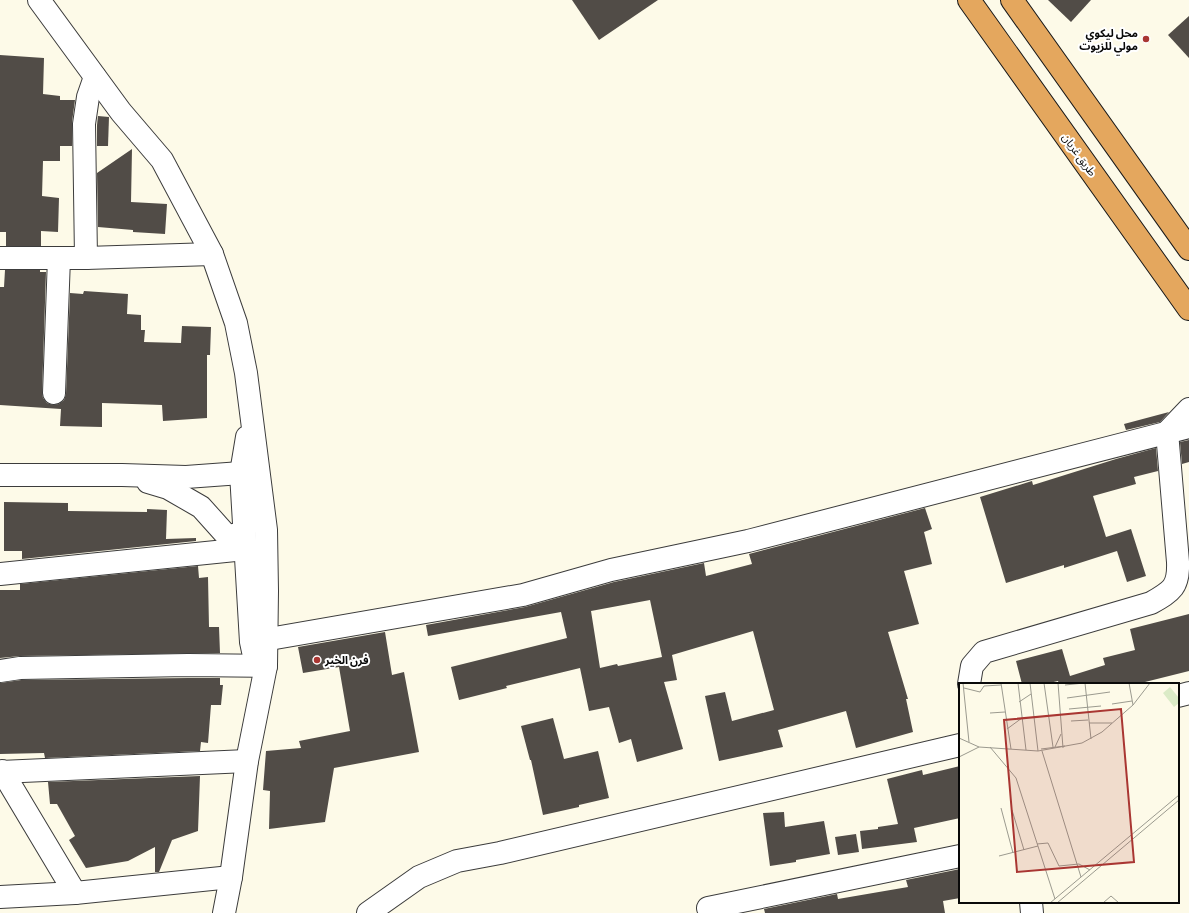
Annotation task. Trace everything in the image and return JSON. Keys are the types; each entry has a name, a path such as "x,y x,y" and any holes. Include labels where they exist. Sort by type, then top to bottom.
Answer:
{"highway":[{"name":"طريق غريان","path":"969,0 1189,309"},
{"path":"1012,0 1189,249"}],"street":[{"path":"39,0 121,112 162,160 212,254 236,323 246,373 251,414 250,473 244,541 259,641 261,666 256,714 246,761 231,877 224,913"},
{"path":"86,258 84,124 88,97 96,77"},
{"path":"0,258 86,258 212,254"},
{"path":"54,393 59,258"},
{"path":"969,683 972,666 984,652 1151,603 1174,588 1178,568 1167,432 1189,409"},
{"path":"259,641 523,595 611,570 748,541 1189,427"},
{"path":"0,475 122,475 186,477 250,473"},
{"path":"250,473 266,530 259,641"},
{"path":"122,475 168,488 201,507 227,536 244,541"},
{"path":"0,574 244,541"},
{"path":"0,671 20,668 188,665 261,666"},
{"path":"1179,696 1189,693"},
{"path":"368,913 419,877 457,861 500,853 959,745"},
{"path":"75,893 1,772 246,761"},
{"path":"708,908 959,856"},
{"path":"0,898 75,893 231,877"},
{"path":"1030,903 1032,913"}],"building":[{"path":"572,0 658,0 599,40"},
{"path":"1048,0 1091,0 1071,22"},
{"path":"1189,16 1189,58 1168,35"},
{"path":"0,55 44,58 43,94 60,96 60,100 75,100 72,122 72,146 60,146 60,161 43,161 42,196 59,198 58,232 41,231 41,246 6,246 6,232 0,232"},
{"path":"98,116 109,117 108,146 97,146"},
{"path":"132,149 131,202 167,204 165,234 133,232 133,230 98,227 97,173"},
{"path":"5,270 40,270 40,272 46,272 42,393 43,398 47,403 53,405 59,404 64,400 66,394 70,293 83,294 84,291 128,294 127,314 141,315 141,330 145,330 144,342 181,343 182,326 211,327 210,355 207,355 207,418 163,421 162,405 102,403 102,427 60,426 61,409 0,405 0,287 4,287"},
{"path":"1169,412 1160,422 1126,430 1124,424"},
{"path":"1189,440 1189,462 1182,464 1180,442"},
{"path":"1156,448 1158,471 1134,477 1136,484 1093,496 1106,537 1131,529 1146,576 1127,582 1117,551 1064,568 1064,565 1006,583 980,497 1032,481 1033,485"},
{"path":"4,502 68,503 68,511 147,512 147,509 167,510 166,539 196,538 196,541 22,559 22,551 4,551"},
{"path":"925,508 932,529 924,532 932,564 904,571 919,624 888,632 908,699 906,699 913,732 856,748 846,711 778,730 783,747 719,761 705,696 725,692 732,721 774,710 753,631 672,655 677,680 664,682 683,749 637,762 631,739 619,743 609,707 589,711 580,668 506,686 507,688 459,700 451,667 567,638 561,612 428,636 426,625 525,607 614,582 704,563 706,576 752,564 749,554","holes":["650,600 662,657 600,668 591,611"]},
{"path":"198,566 199,578 208,577 209,627 219,627 220,653 20,656 0,658 0,590 20,590 20,584"},
{"path":"1189,614 1189,671 1141,683 1059,683 1058,681 1049,683 1022,683 1016,661 1062,649 1070,676 1105,665 1103,658 1135,650 1130,629"},
{"path":"385,632 392,675 404,672 419,752 334,768 325,822 269,829 270,791 263,790 266,751 301,748 299,741 350,731 339,667 303,673 298,647"},
{"path":"220,678 220,685 223,685 221,705 211,705 208,743 201,742 200,751 45,758 44,753 0,754 0,683 21,680"},
{"path":"553,718 564,759 598,751 609,798 579,805 579,807 543,815 531,760 521,726"},
{"path":"959,766 959,818 914,828 917,842 862,849 860,831 878,829 878,827 898,824 887,779 922,770 923,775"},
{"path":"200,776 198,831 172,840 159,872 155,872 155,847 128,861 86,868 69,840 75,836 57,804 50,804 48,782"},
{"path":"784,812 785,827 824,821 830,854 770,866 763,813"},
{"path":"856,834 859,852 838,855 835,837"},
{"path":"959,869 959,898 943,901 945,913 765,913 764,909 837,894 838,899 908,887 906,880"}],"place":[{"name":"محل ليكوي مولي للزيوت","path":"1146,39"},
{"name":"فرن الخير","path":"317,660"}]}
